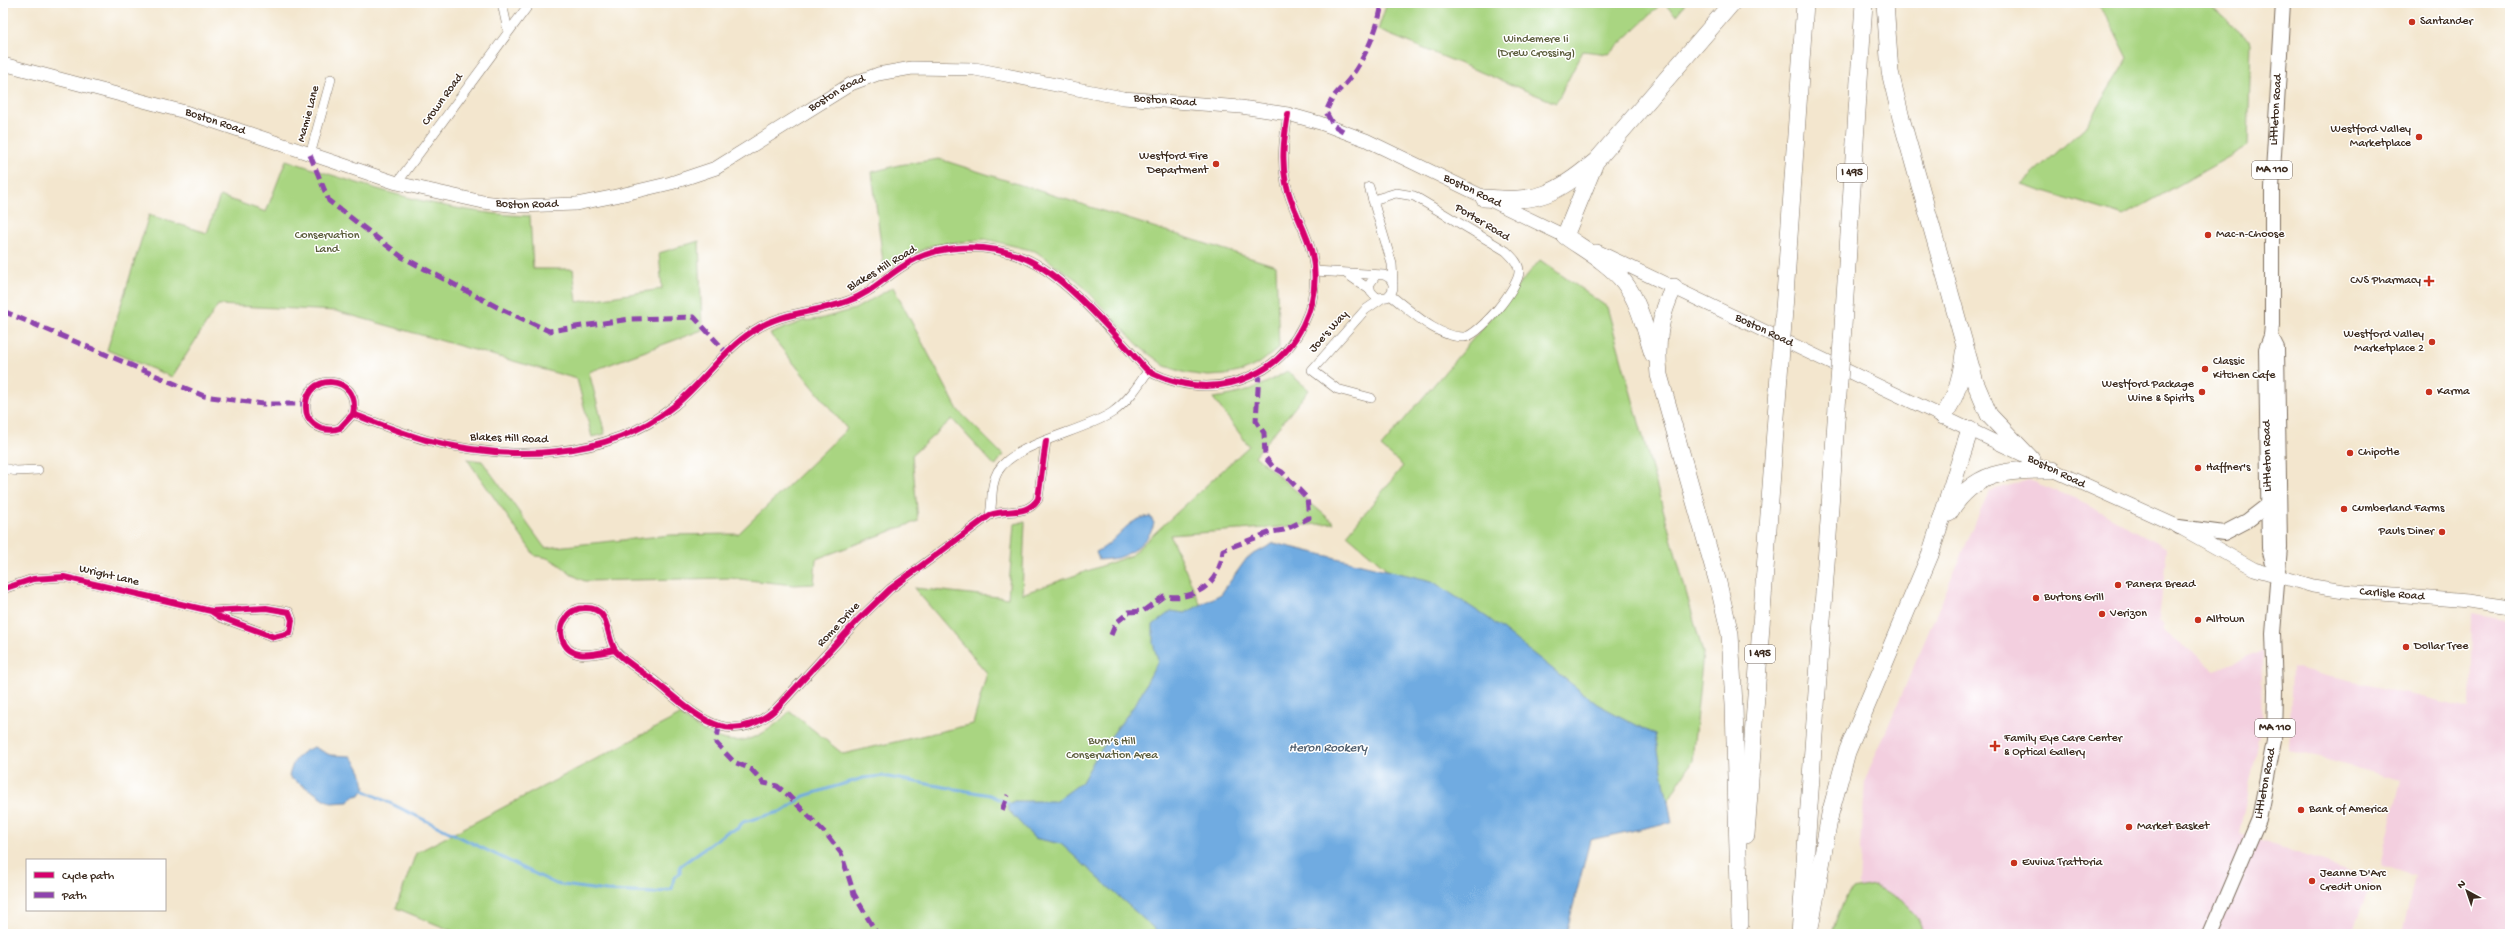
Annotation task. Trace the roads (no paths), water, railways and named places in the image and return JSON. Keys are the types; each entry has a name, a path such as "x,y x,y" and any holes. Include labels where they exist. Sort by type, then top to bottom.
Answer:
{"highway":[{"path":"1484,198 1526,199 1551,193 1564,186 1596,161 1732,3"},
{"name":"I 495","path":"1739,929 1805,3"},
{"name":"I 495","path":"1800,934 1842,342 1864,3"},
{"path":"1885,3 1890,72 1899,111 1974,382 1989,414 2031,459"},
{"path":"1596,161 1565,236 1606,266 1624,282 1643,319 1659,368 1718,584 1730,634 1734,699 1739,929"},
{"path":"1659,368 1659,330 1664,307 1674,287"},
{"path":"1943,416 1954,401 1959,387 1964,345"},
{"path":"1809,934 1830,814 1846,752 1935,539 1970,429"},
{"path":"1935,539 1952,508 1977,482 1990,475 2008,471 2052,470"}],"main road":[{"name":"Littleton Road","path":"2210,934 2253,834 2267,783 2275,716 2273,633 2276,576 2280,547 2277,348 2272,336 2272,188 2283,3"},
{"name":"Boston Road","path":"3,64 185,112 397,183 483,202 518,206 576,204 671,183 716,168 744,153 851,84 878,74 912,68 975,69 1123,98 1241,107 1288,114 1348,133 1674,287 2052,470 2179,528 2254,569 2276,576"},
{"name":"Littleton Road","path":"2272,336 2266,349 2269,548 2276,576"},
{"path":"2179,528 2224,533 2247,521 2269,504"},
{"name":"Carlisle Road","path":"2276,576 2344,591 2468,601 2510,607"}],"street":[{"path":"502,3 508,31"},
{"name":"Crown Road","path":"397,183 530,3"},
{"name":"Mamie Lane","path":"310,155 330,79"},
{"name":"Blakes Hill Road","path":"353,414 411,436 468,448 531,453 599,444 630,433 674,407 699,383 726,352 755,329 792,313 847,302 872,290 904,266 919,258 936,252 964,248 987,249 1014,254 1051,273 1148,371 1175,382 1213,387 1239,381 1259,373 1285,351 1304,323 1311,300 1314,271 1308,242 1286,183 1283,144 1288,114"},
{"path":"1346,273 1381,298 1390,295 1393,289 1393,270 1369,187"},
{"name":"Porter Road","path":"1373,200 1396,193 1414,196 1506,251 1518,268 1516,285 1479,330 1468,336 1450,334 1433,327 1390,295"},
{"path":"1370,290 1370,281 1378,275 1386,260 1386,249"},
{"path":"1314,271 1388,276 1392,282"},
{"name":"Joe's Way","path":"1365,310 1370,290"},
{"name":"Joe's Way","path":"1371,398 1337,390 1312,370 1365,310 1381,298"},
{"path":"990,516 994,480 998,470 1016,456 1046,441 1113,412 1132,396 1148,371"},
{"path":"322,382 339,383 351,394 354,402 353,414 349,421 340,428 333,430 321,428 312,422 308,416 306,404 307,396 312,389 322,382"},
{"name":"Rome Drive","path":"615,650 708,722 727,729 749,727 776,709 858,620 890,589 990,516 1006,511 1021,512 1034,505 1038,499 1046,441"},
{"path":"3,468 16,471 38,470"},
{"name":"Wright Lane","path":"3,589 33,579 64,577 211,611 266,608 289,612 292,620 290,634 274,637 220,617 211,611"},
{"path":"584,608 598,611 607,622 615,650 587,655 572,652 563,640 561,632 566,618 576,609 584,608"}],"water":[{"path":"1150,516 1154,523 1153,528 1147,538 1138,546 1121,557 1099,560 1096,552 1133,522"},
{"name":"Heron Rookery","path":"1274,543 1432,581 1488,618 1597,704 1655,735 1672,822 1590,840 1566,934 1160,934 1061,844 1034,838 1010,812 1008,809 1009,804 1014,801 1056,801 1082,782 1097,755 1136,703 1158,661 1153,643 1153,625 1171,611 1185,613 1221,594 1247,558"},
{"path":"314,747 330,755 351,756 360,770 364,782 365,787 360,795 352,797 348,802 331,803 289,777 292,766 300,754"}],"waterway":[{"path":"363,790 556,884 606,891 655,893 672,889 674,877 680,873 680,866 727,832 737,829 743,822 783,811 804,796 863,778 882,776 990,795 1009,804"}],"place":[{"name":"Santander","path":"2412,22"},
{"name":"Westford Valley Marketplace","path":"2419,137"},
{"name":"Westford Fire Department","path":"1216,164"},
{"name":"Mac-n-Choose","path":"2208,235"},
{"name":"CVS Pharmacy","path":"2429,281"},
{"name":"Westford Valley Marketplace 2","path":"2432,342"},
{"name":"Classic Kitchen Cafe","path":"2205,369"},
{"name":"Westford Package Wine & Spirits","path":"2202,392"},
{"name":"Karma","path":"2429,392"},
{"name":"Chipotle","path":"2350,453"},
{"name":"Haffner's","path":"2198,468"},
{"name":"Cumberland Farms","path":"2344,509"},
{"name":"Pauls Diner","path":"2442,532"},
{"name":"Panera Bread","path":"2118,585"},
{"name":"Burtons Grill","path":"2036,598"},
{"name":"Verizon","path":"2102,614"},
{"name":"Alltown","path":"2198,620"},
{"name":"Dollar Tree","path":"2406,647"},
{"name":"Family Eye Care Center & Optical Gallery","path":"1995,746"},
{"name":"Bank of America","path":"2301,810"},
{"name":"Market Basket","path":"2129,827"},
{"name":"Evviva Trattoria","path":"2014,863"},
{"name":"Jeanne D'Arc Credit Union","path":"2312,881"}],"park label":[{"name":"Windemere Ii (Drew Crossing)","path":"1536,47"},
{"name":"Conservation Land","path":"327,243"},
{"name":"Burn’s Hill Conservation Area","path":"1112,749"}]}
